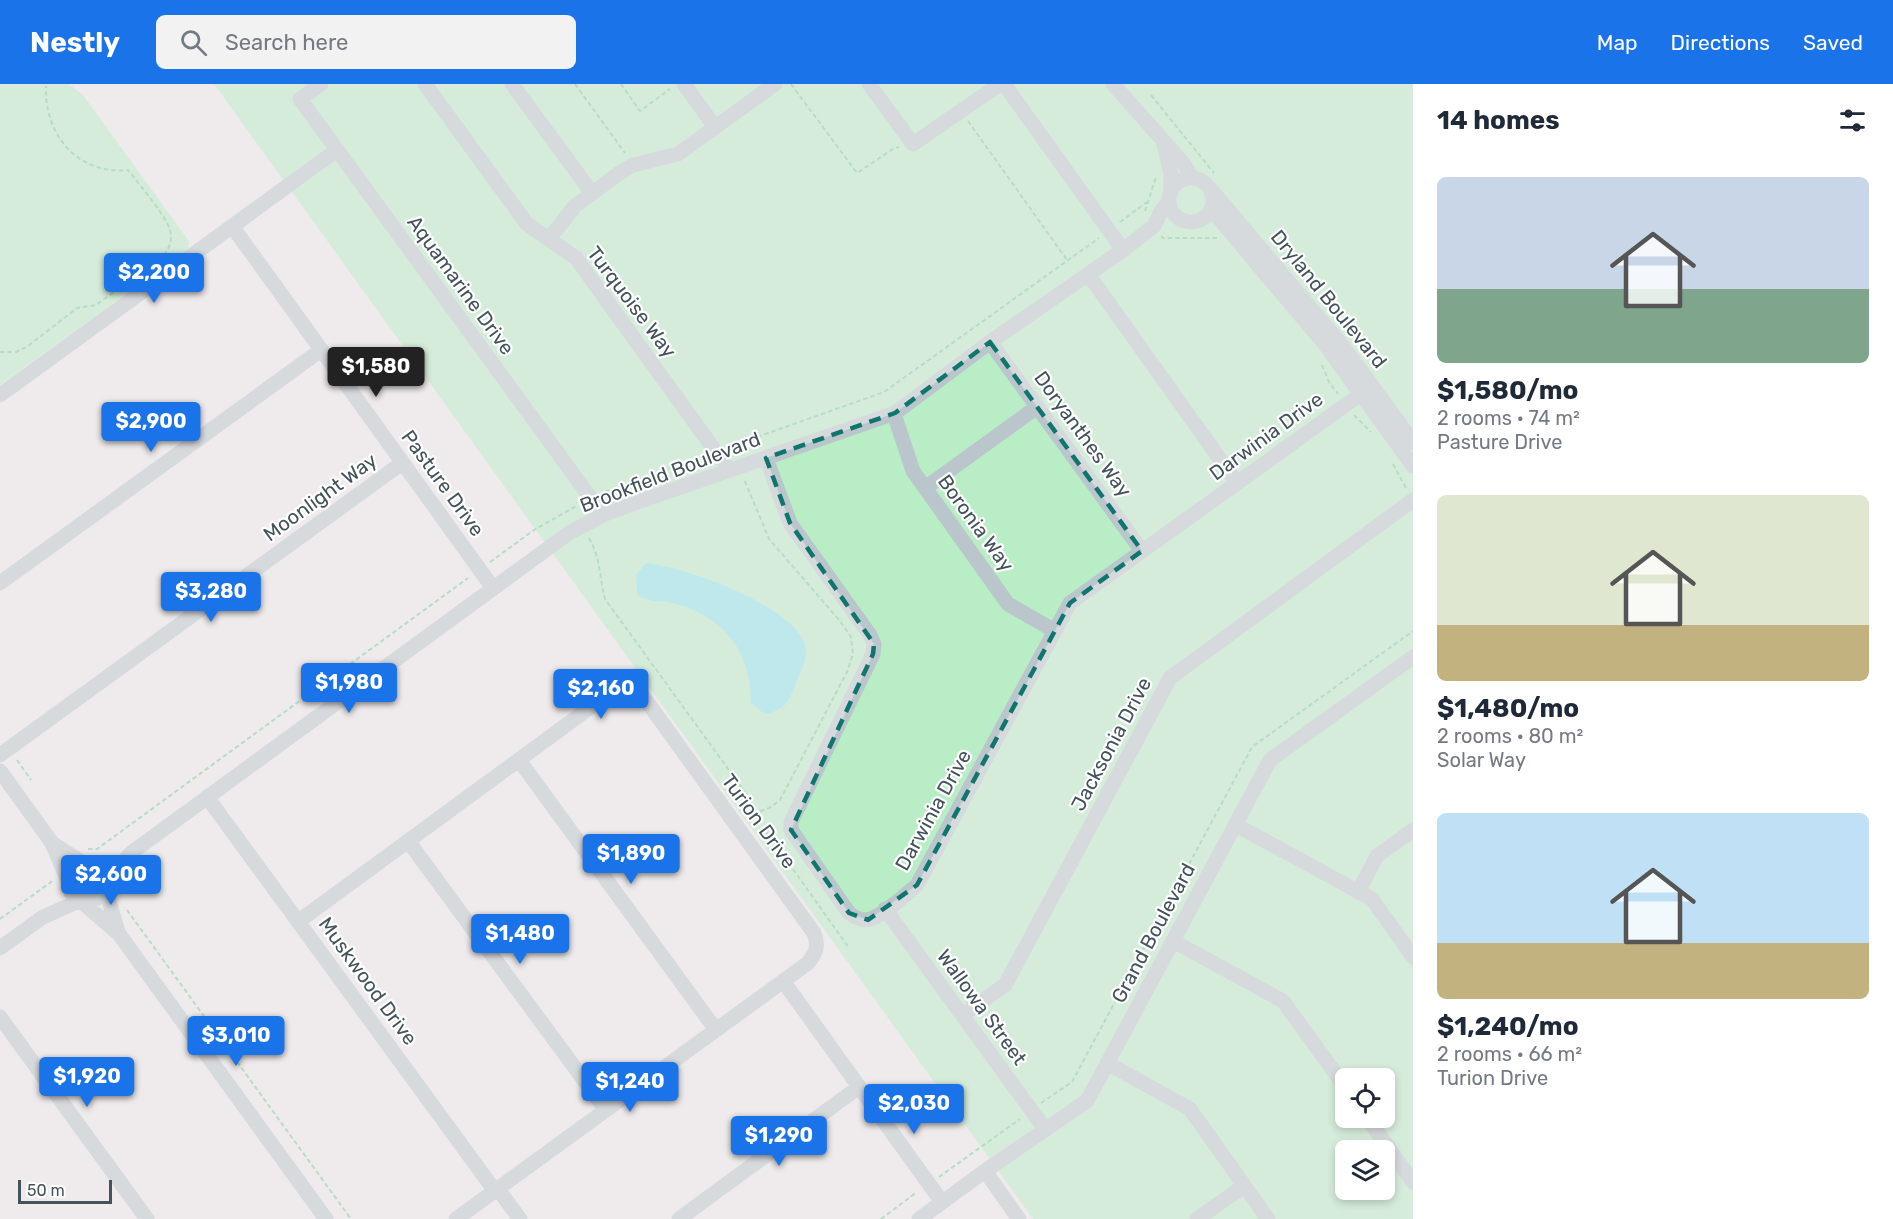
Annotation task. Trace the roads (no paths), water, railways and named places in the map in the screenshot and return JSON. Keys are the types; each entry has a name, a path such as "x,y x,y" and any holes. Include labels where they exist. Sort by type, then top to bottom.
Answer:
{"street":[{"name":"Aquamarine Drive","path":"321,84 300,99 603,515"},
{"name":"Turquoise Way","path":"425,84 527,224 576,258 716,452 735,469"},
{"path":"512,84 592,193"},
{"path":"684,84 715,127"},
{"path":"870,84 913,144 1002,84 1123,250"},
{"path":"1113,84 1184,164 1192,178"},
{"path":"549,239 575,206 592,193 633,165 678,154 773,85"},
{"path":"1163,141 1171,174 1170,196 1174,214 1184,221 1197,221 1208,214 1211,209 1213,197 1208,186 1198,179 1180,181 1170,196"},
{"path":"0,396 337,150"},
{"name":"Dryland Boulevard","path":"1208,186 1342,345 1413,442"},
{"name":"Brookfield Boulevard","path":"98,877 569,533 603,515 894,414 990,342 1154,226 1170,196"},
{"name":"Dryland Boulevard","path":"1211,209 1327,347 1413,466"},
{"name":"Brookfield Boulevard","path":"1154,226 1167,226 1184,221"},
{"name":"Pasture Drive","path":"232,226 493,588"},
{"path":"1088,274 1237,483"},
{"name":"Doryanthes Way","path":"990,342 1142,551"},
{"path":"0,583 321,350"},
{"name":"Darwinia Drive","path":"766,458 790,523 870,635 874,644 873,654 791,822 791,830 849,913 860,919 868,920 917,885 1070,603 1361,394"},
{"path":"925,488 1037,407"},
{"name":"Boronia Way","path":"894,414 913,471 1008,604 1055,631"},
{"name":"Moonlight Way","path":"0,756 402,463"},
{"name":"Jacksonia Drive","path":"962,1015 1005,985 1170,678 1413,500"},
{"name":"Grand Boulevard","path":"919,1219 1087,1101 1270,760 1413,657"},
{"name":"Turion Drive","path":"299,921 616,690 625,688 634,689 640,694 814,933 817,942 813,957 783,981 456,1219"},
{"path":"519,760 716,1030"},
{"path":"2,777 52,843 70,892 119,934 326,1219"},
{"name":"Muskwood Drive","path":"207,797 496,1190 520,1219"},
{"path":"1236,825 1372,899 1413,957"},
{"path":"1358,892 1377,856 1413,830"},
{"path":"408,841 606,1110"},
{"path":"52,843 98,877"},
{"path":"43,917 69,885 70,878 76,870 85,867 98,877 119,934"},
{"path":"0,948 43,917 81,901 96,899 98,877"},
{"name":"Wallowa Street","path":"885,909 1045,1130"},
{"path":"1173,941 1283,1002 1335,1073"},
{"path":"783,981 942,1202"},
{"path":"0,1017 147,1219"},
{"path":"1107,1063 1190,1109 1268,1219"},
{"path":"679,1219 860,1088"},
{"path":"1374,1128 1413,1182"},
{"path":"985,1171 1019,1219"},
{"path":"1197,1219 1244,1186"}],"water":[{"path":"646,563 686,572 736,590 781,616 796,630 805,645 805,657 793,691 785,705 769,714 762,712 751,703 744,662 731,638 721,628 686,607 641,598 637,595 636,575"}]}
